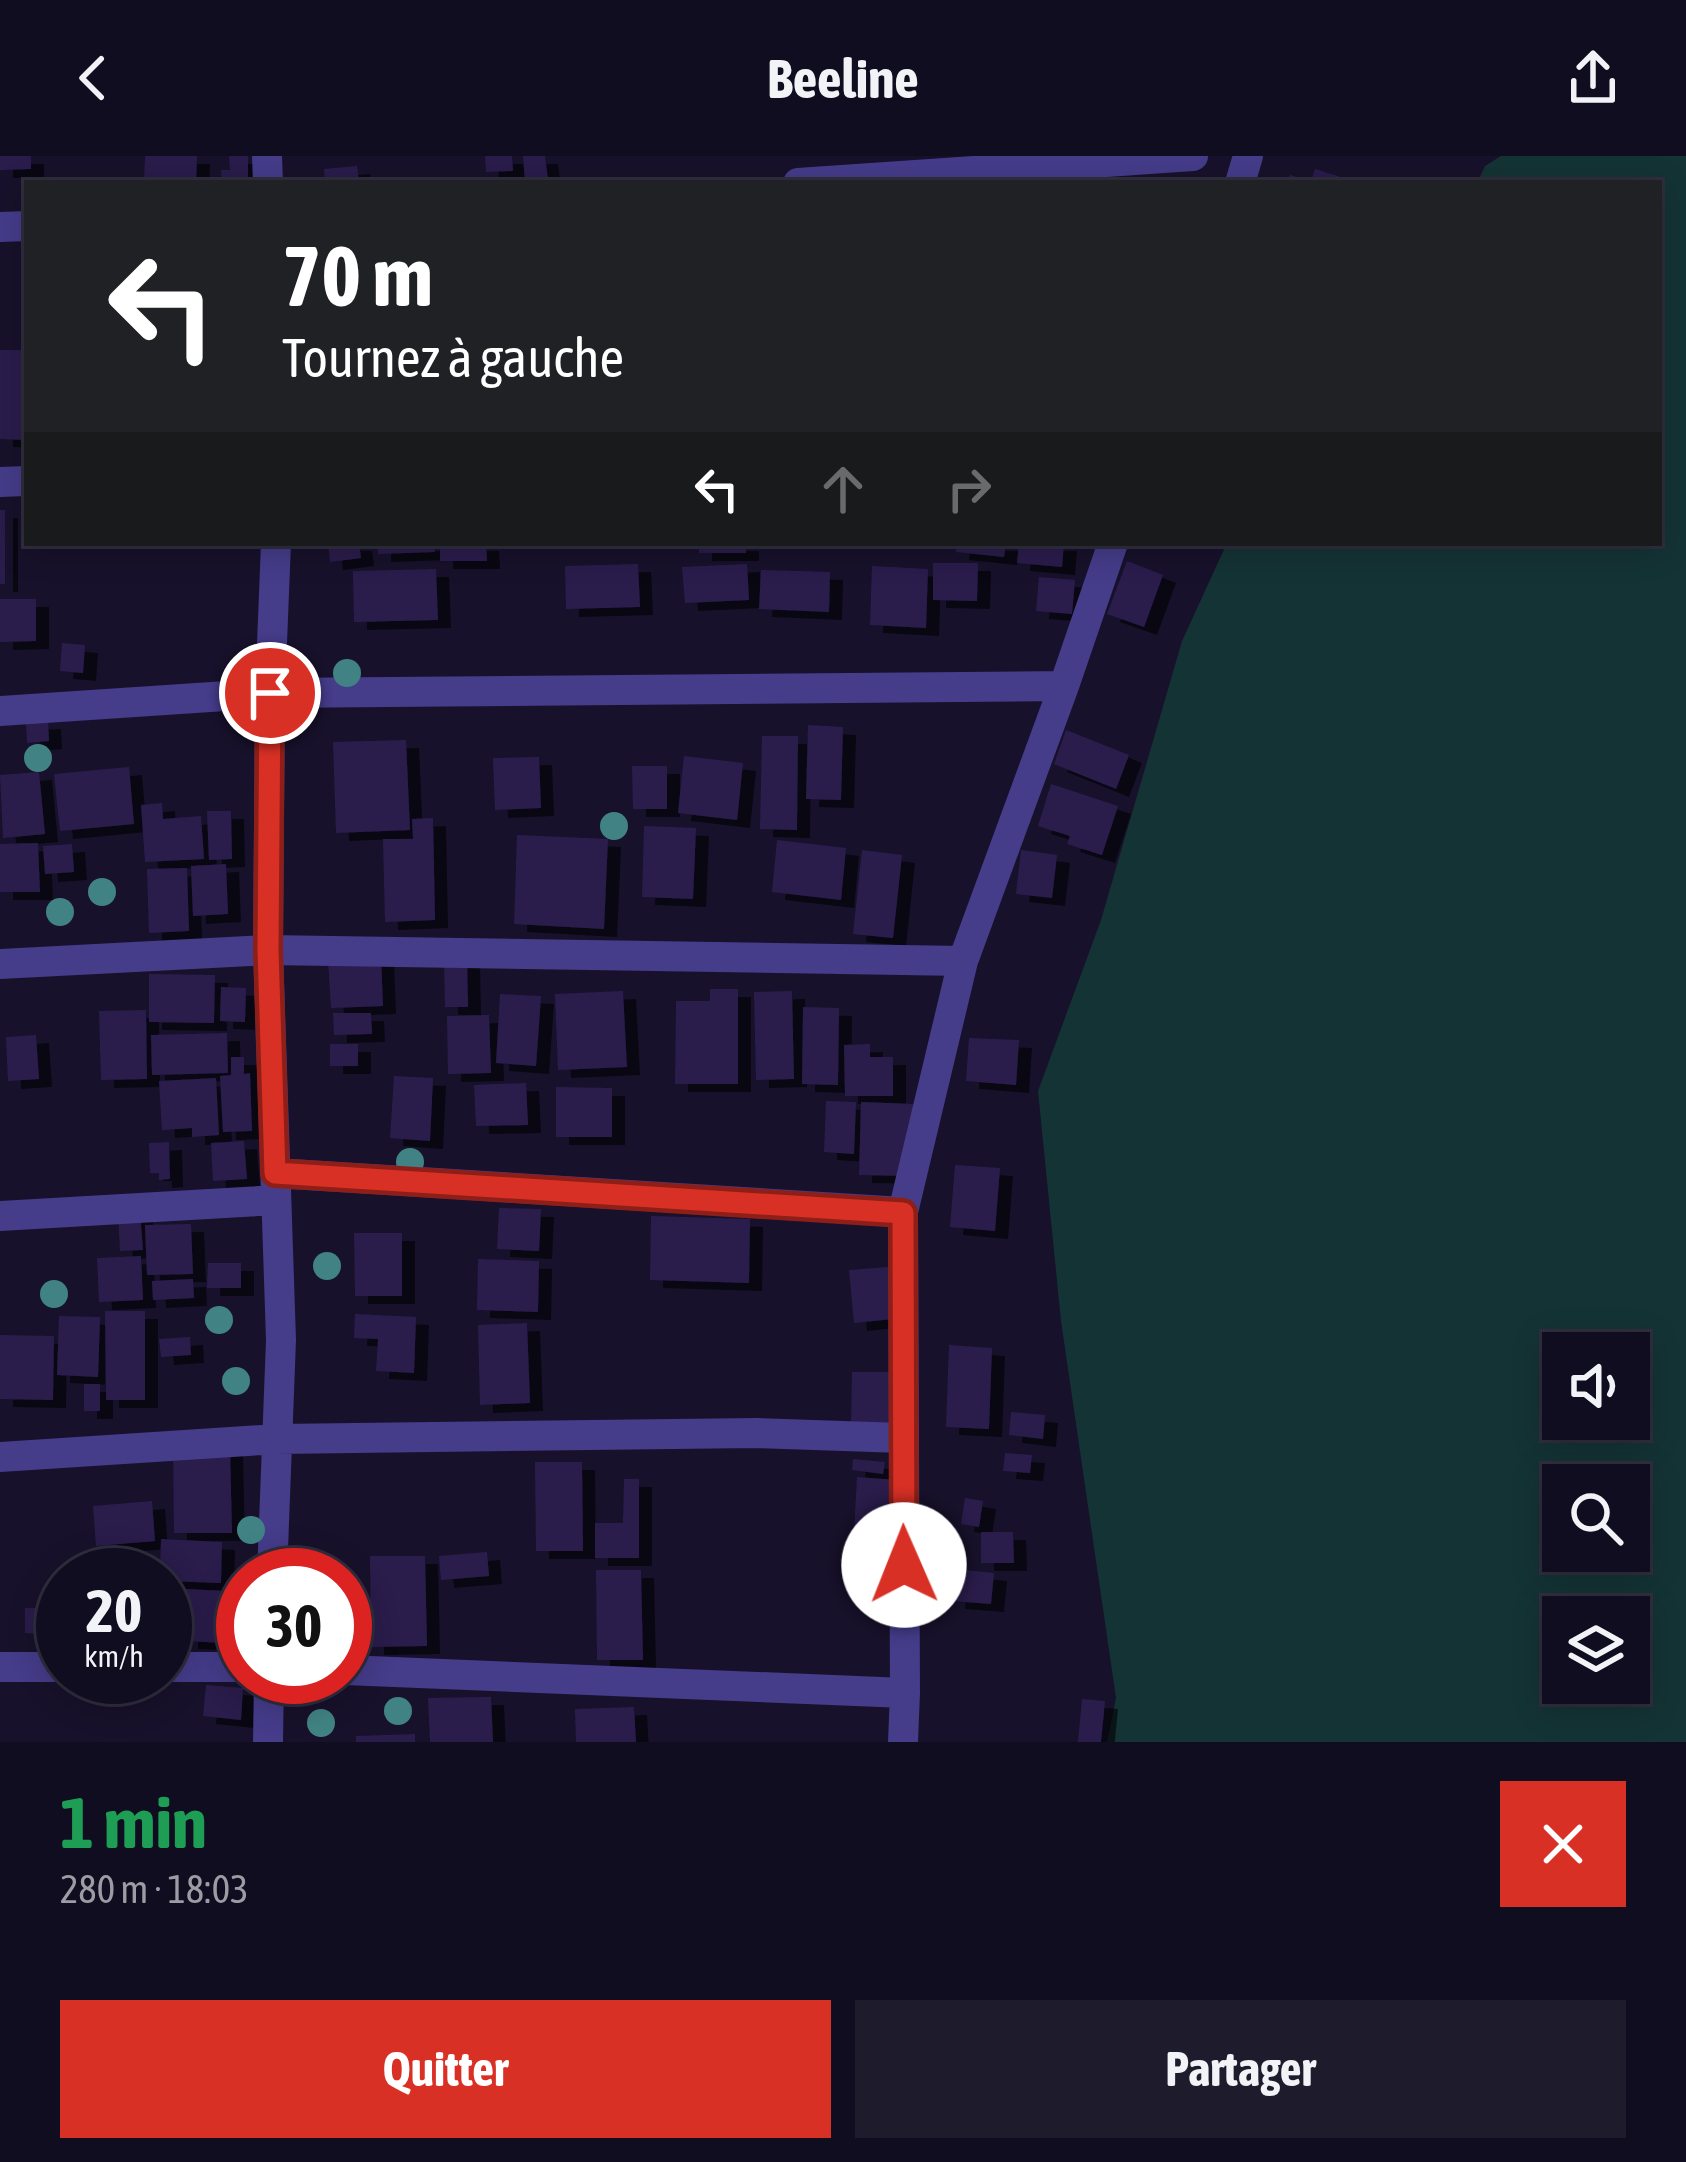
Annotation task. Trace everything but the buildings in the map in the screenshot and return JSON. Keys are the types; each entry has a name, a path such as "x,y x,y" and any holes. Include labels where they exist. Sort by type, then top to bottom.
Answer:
{"street":[{"path":"842,180 1193,156"},
{"path":"273,1548 281,1340 268,950 276,546"},
{"path":"903,1742 903,1213 963,961 1112,546"},
{"path":"0,711 270,693 1064,686"},
{"path":"0,964 268,950 963,961"},
{"path":"0,1216 276,1186 903,1213"},
{"path":"0,1456 277,1439 756,1433 902,1438"},
{"path":"0,1667 36,1667"},
{"path":"372,1671 905,1693"},
{"path":"268,1742 269,1704"}],"green space":[{"path":"1501,156 1686,156 1686,1742 1107,1742 1116,1698 1061,1321 1038,1091 1101,920 1182,641 1226,546 1662,546 1662,180 1478,180 1485,166"}],"route":[{"path":"270,693 268,950 275,1173 903,1213 904,1565"}]}
